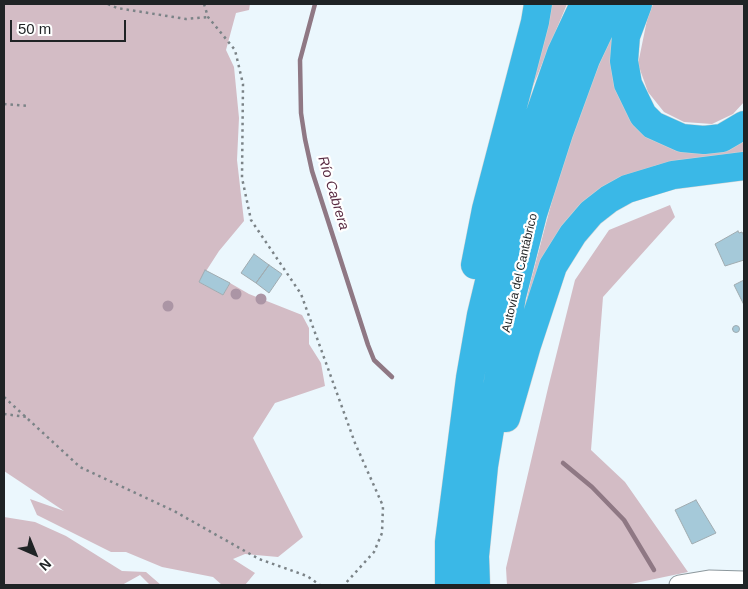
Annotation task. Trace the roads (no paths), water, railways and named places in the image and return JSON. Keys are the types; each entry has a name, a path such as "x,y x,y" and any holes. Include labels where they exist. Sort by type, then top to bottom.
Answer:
{"highway":[{"path":"449,585 446,448 457,354 486,209 526,61 538,4"},
{"path":"449,542 481,315 506,211 561,53 584,4"},
{"name":"Autovía del Cantábrico","path":"476,585 475,556 484,466 512,296 533,214 559,133 586,59 612,4"},
{"path":"638,4 626,36 624,61 628,84 636,104 653,125 682,138 704,140 737,132"},
{"path":"475,556 494,485 507,415 527,345 553,266 573,234 591,213 609,199 628,189 673,175 744,166"}],"street":[{"path":"679,585 709,580 744,581"}],"waterway":[{"name":"Río Cabrera","path":"315,4 300,60 301,113 305,139 312,171 368,345 374,360 392,377"},
{"name":"Río Cabrera","path":"563,463 592,487 624,520 654,570"}]}
